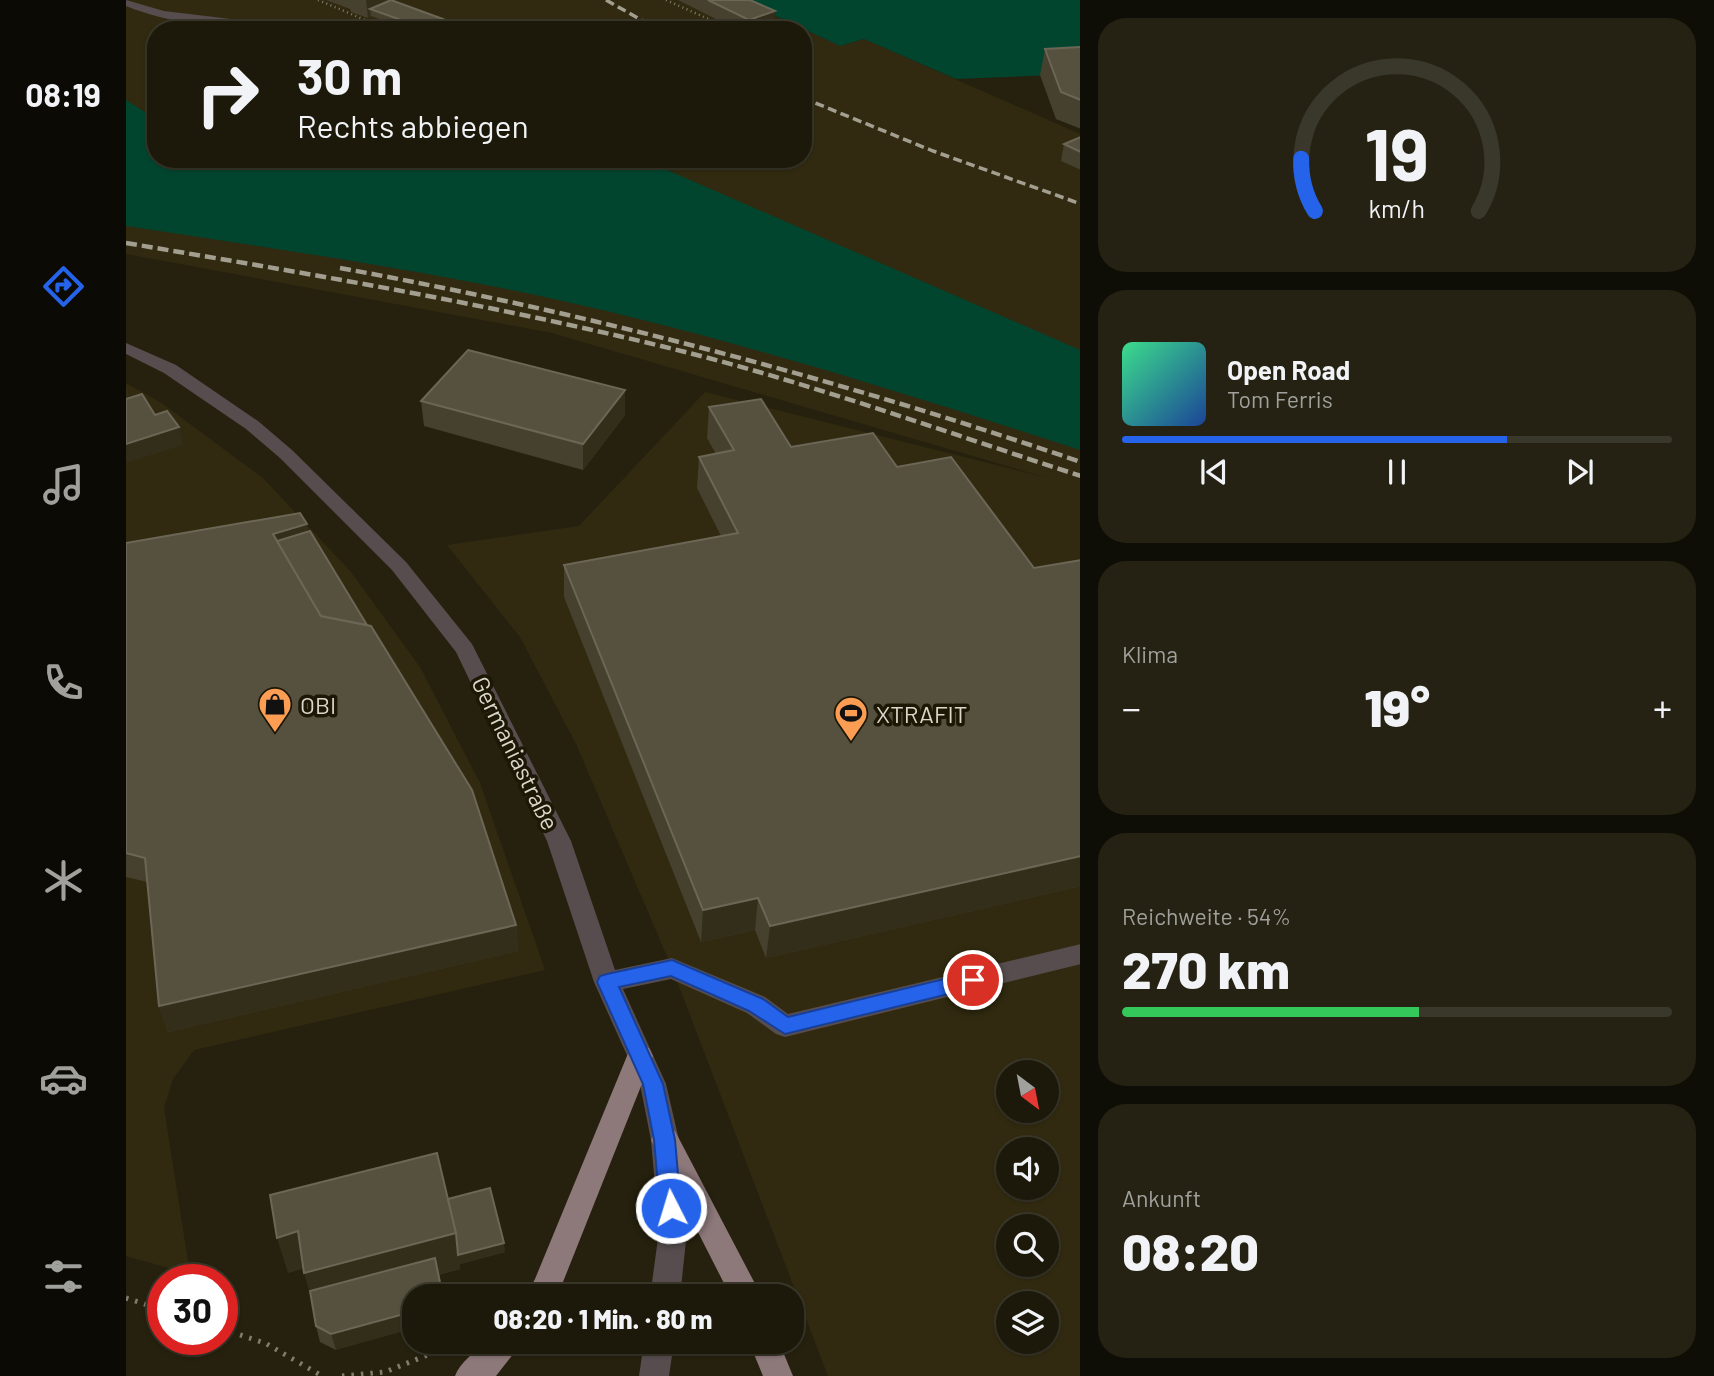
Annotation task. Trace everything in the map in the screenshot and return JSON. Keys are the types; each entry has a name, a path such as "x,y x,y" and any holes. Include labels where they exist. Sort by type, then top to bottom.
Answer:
{"main road":[{"path":"548,1284 584,1201 640,1056"},
{"path":"665,1140 740,1284"},
{"path":"458,1372 482,1369 494,1354"},
{"path":"769,1354 778,1376"}],"street":[{"path":"128,6 151,12 224,21"},
{"name":"Germaniastraße","path":"126,348 170,369 252,425 286,454 399,566 466,649 559,841 607,982 653,1084 665,1140 673,1231 667,1284"},
{"path":"607,982 672,968 756,1005 785,1026 1080,954"},
{"path":"654,1376 657,1354"}],"path":[{"path":"318,0 367,21"},
{"path":"666,0 713,21"},
{"path":"126,1298 147,1305"},
{"path":"238,1334 265,1343 322,1376"},
{"path":"342,1376 385,1372 435,1352 458,1372"}],"shaded area":[{"path":"126,0 742,0 787,21 147,21 147,168 812,168 812,33 840,46 864,39 1080,134 1080,1376 828,1376 804,1313 804,1284 793,1284 672,968 577,746 520,637 447,545 579,526 705,392 1048,478 552,333 126,254"},
{"name":"OBI","path":"126,383 163,404 264,479 351,572 420,667 480,783 545,970 194,1050 173,1079 164,1108 188,1264 154,1264 126,1256"}],"green space":[{"path":"742,0 1080,0 1080,74 956,79 864,39 840,46 812,33 812,21 787,21"},
{"path":"126,100 147,113 147,168 663,168 1080,350 1080,450 850,377 617,314 418,272 126,226"}],"building":[{"path":"391,0 448,21 404,21 370,9"},
{"path":"708,0 750,0 775,11 749,20"},
{"path":"1080,47 1080,100 1061,92 1045,49"},
{"path":"1080,137 1080,152 1064,144"},
{"path":"468,350 625,390 583,444 421,401"},
{"path":"142,394 155,415 167,411 179,427 126,444 126,399"},
{"name":"XTRAFIT","path":"761,399 791,447 873,433 897,467 951,457 1034,568 1080,560 1080,856 770,926 758,898 703,910 564,565 738,533 699,457 734,450 709,407"},
{"name":"OBI","path":"300,513 307,524 273,534 321,616 371,626 472,790 516,925 159,1006 145,858 126,853 126,543"},
{"path":"310,531 367,625 321,616 277,541"},
{"path":"437,1153 456,1233 304,1273 298,1231 277,1238 270,1195"},
{"path":"490,1188 504,1243 458,1255 448,1199"},
{"path":"435,1258 440,1284 402,1284 402,1315 331,1334 316,1326 310,1291"}],"railway":[{"path":"606,0 643,21"},
{"path":"812,102 933,151 1080,204"},
{"path":"126,243 461,302 661,346 820,390 1080,476"},
{"path":"340,268 528,306 714,351 898,403 1080,462"}],"place":[{"name":"OBI","path":"275,734"},
{"name":"XTRAFIT","path":"851,743"}],"route":[{"path":"671,1208 665,1140 653,1084 607,982 672,968 756,1005 785,1026 973,980"}]}
